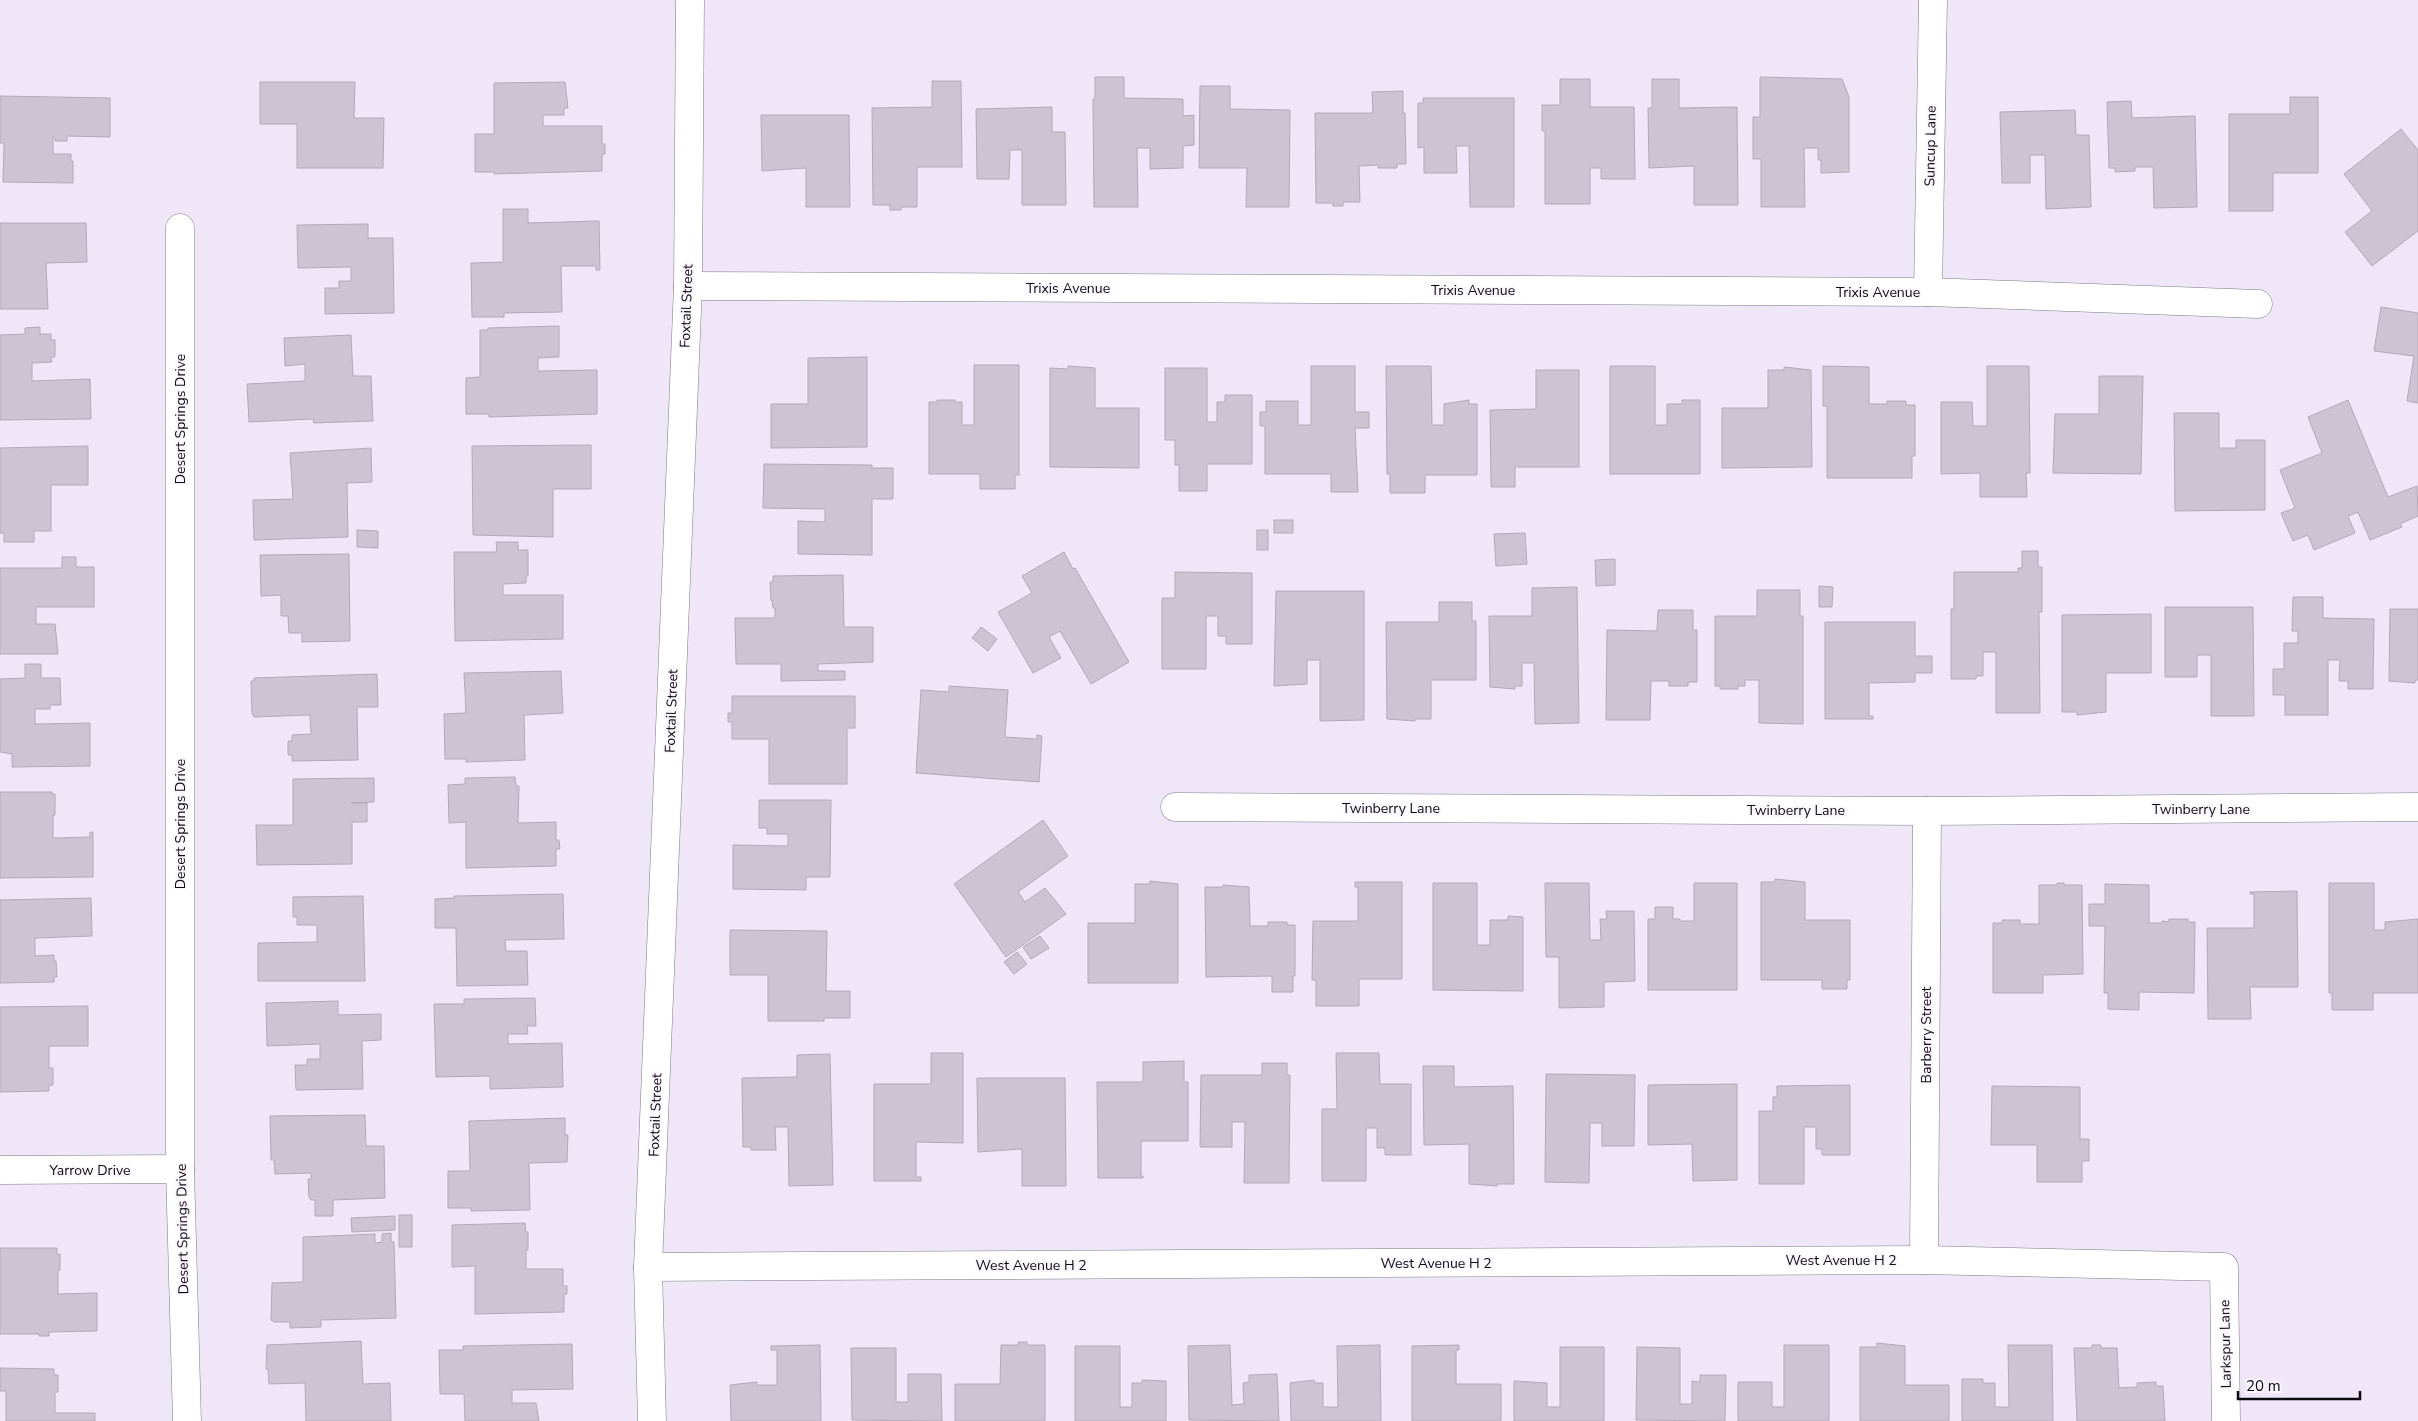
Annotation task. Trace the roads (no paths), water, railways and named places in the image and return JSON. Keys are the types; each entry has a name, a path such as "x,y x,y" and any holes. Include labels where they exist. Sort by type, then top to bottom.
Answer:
{"street":[{"name":"Foxtail Street","path":"652,1421 648,1267 688,286 690,0"},
{"name":"Suncup Lane","path":"1928,292 1933,0"},
{"name":"Desert Springs Drive","path":"180,228 180,1170 187,1421"},
{"name":"Trixis Avenue","path":"688,286 1928,292 2258,304"},
{"name":"Twinberry Lane","path":"1175,807 1927,811 2418,807"},
{"name":"Barberry Street","path":"1924,1260 1927,811"},
{"name":"Yarrow Drive","path":"0,1170 180,1170"},
{"name":"West Avenue H 2","path":"648,1267 1924,1260 2224,1267"},
{"name":"Larkspur Lane","path":"2224,1267 2226,1421"}]}
